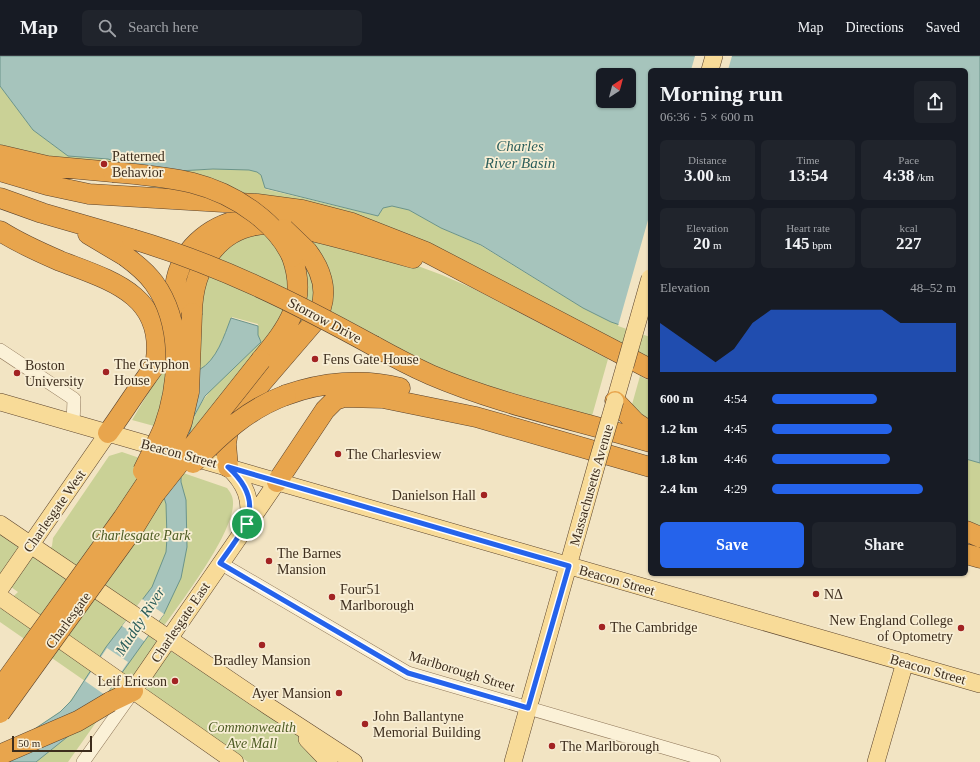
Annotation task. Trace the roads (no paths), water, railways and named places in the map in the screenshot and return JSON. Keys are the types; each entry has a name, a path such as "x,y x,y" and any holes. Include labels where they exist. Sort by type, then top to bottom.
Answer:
{"highway":[{"path":"0,155 47,166 184,180 228,195 267,223 283,241 316,264 323,280 324,294 320,312 314,322 238,409 228,431 226,444 228,467"},
{"path":"0,171 47,185 89,194 230,202 302,210 352,223 426,252 648,367"},
{"path":"0,198 68,221 129,247 162,296 171,321 176,366 173,392 164,428 138,480 129,522"},
{"path":"108,433 166,347 169,339 178,272 192,246 209,233 235,221 258,219 356,242 471,274"},
{"path":"129,522 168,452 180,427 190,385 192,313 196,281 204,261 215,247 227,238 248,227 276,224"},
{"path":"0,230 41,253 114,282 132,294 145,309 154,326 157,341 155,365"},
{"name":"Storrow Drive","path":"129,247 181,254 236,275 302,306 418,369 455,384 547,413 648,441"},
{"path":"129,522 154,495 285,330 294,311 298,294 300,254"},
{"path":"129,522 232,424 257,408 286,395 313,387 336,383 374,383 409,391 476,417"},
{"path":"277,482 325,410 333,402 341,398 383,398 476,417 648,466"},
{"path":"615,401 635,422 648,431"},
{"name":"Charlesgate","path":"0,689 129,522"},
{"name":"Charlesgate","path":"0,713 129,522"},
{"path":"968,532 980,537"},
{"path":"968,555 980,558"},
{"path":"0,755 67,727 110,702 133,691"}],"main road":[{"path":"711,68 714,56"},
{"name":"Massachusetts Avenue","path":"513,762 648,285"},
{"name":"Beacon Street","path":"0,402 980,684"},
{"name":"Charlesgate West","path":"0,589 108,433"},
{"path":"228,467 245,487 249,502 247,524"},
{"name":"Charlesgate East","path":"133,691 163,634 220,563 277,482"},
{"path":"0,524 268,706 354,762"},
{"path":"0,597 116,680 235,762"},
{"path":"876,762 905,662"},
{"path":"268,706 306,738 329,762"}],"street":[{"path":"0,350 74,399 73,424"},
{"name":"Marlborough Street","path":"220,563 408,673 714,762"},
{"name":"Charlesgate East","path":"83,762 133,691"}],"water":[{"name":"Charles River Basin","path":"0,56 980,56 980,463 968,460 968,68 648,68 648,334 611,322 583,308 481,245 441,228 409,210 392,206 383,208 378,216 265,188 261,175 257,172 249,170 213,169 178,171 131,166 108,159 68,156 33,130 0,86"},
{"name":"Muddy River","path":"231,318 258,326 258,335 261,342 205,396 193,418 181,472 181,482 186,500 187,547 181,578 164,614 96,709 81,726 36,762 10,762 33,730 60,712 71,701 106,647 152,587 166,552 167,538 166,504 158,478 199,370 211,360 215,354 223,340"}],"place":[{"name":"Patterned Behavior","path":"104,164"},
{"name":"Fens Gate House","path":"315,359"},
{"name":"The Gryphon House","path":"106,372"},
{"name":"Boston University","path":"17,373"},
{"name":"The Charlesview","path":"338,454"},
{"name":"Danielson Hall","path":"484,495"},
{"name":"The Barnes Mansion","path":"269,561"},
{"name":"ΝΔ","path":"816,594"},
{"name":"Four51 Marlborough","path":"332,597"},
{"name":"The Cambridge","path":"602,627"},
{"name":"New England College of Optometry","path":"961,628"},
{"name":"Bradley Mansion","path":"262,645"},
{"name":"Leif Ericson","path":"175,681"},
{"name":"Ayer Mansion","path":"339,693"},
{"name":"John Ballantyne Memorial Building","path":"365,724"},
{"name":"The Marlborough","path":"552,746"}],"park label":[{"name":"Charlesgate Park","path":"141,535"},
{"name":"Commonwealth Ave Mall","path":"252,736"}]}
